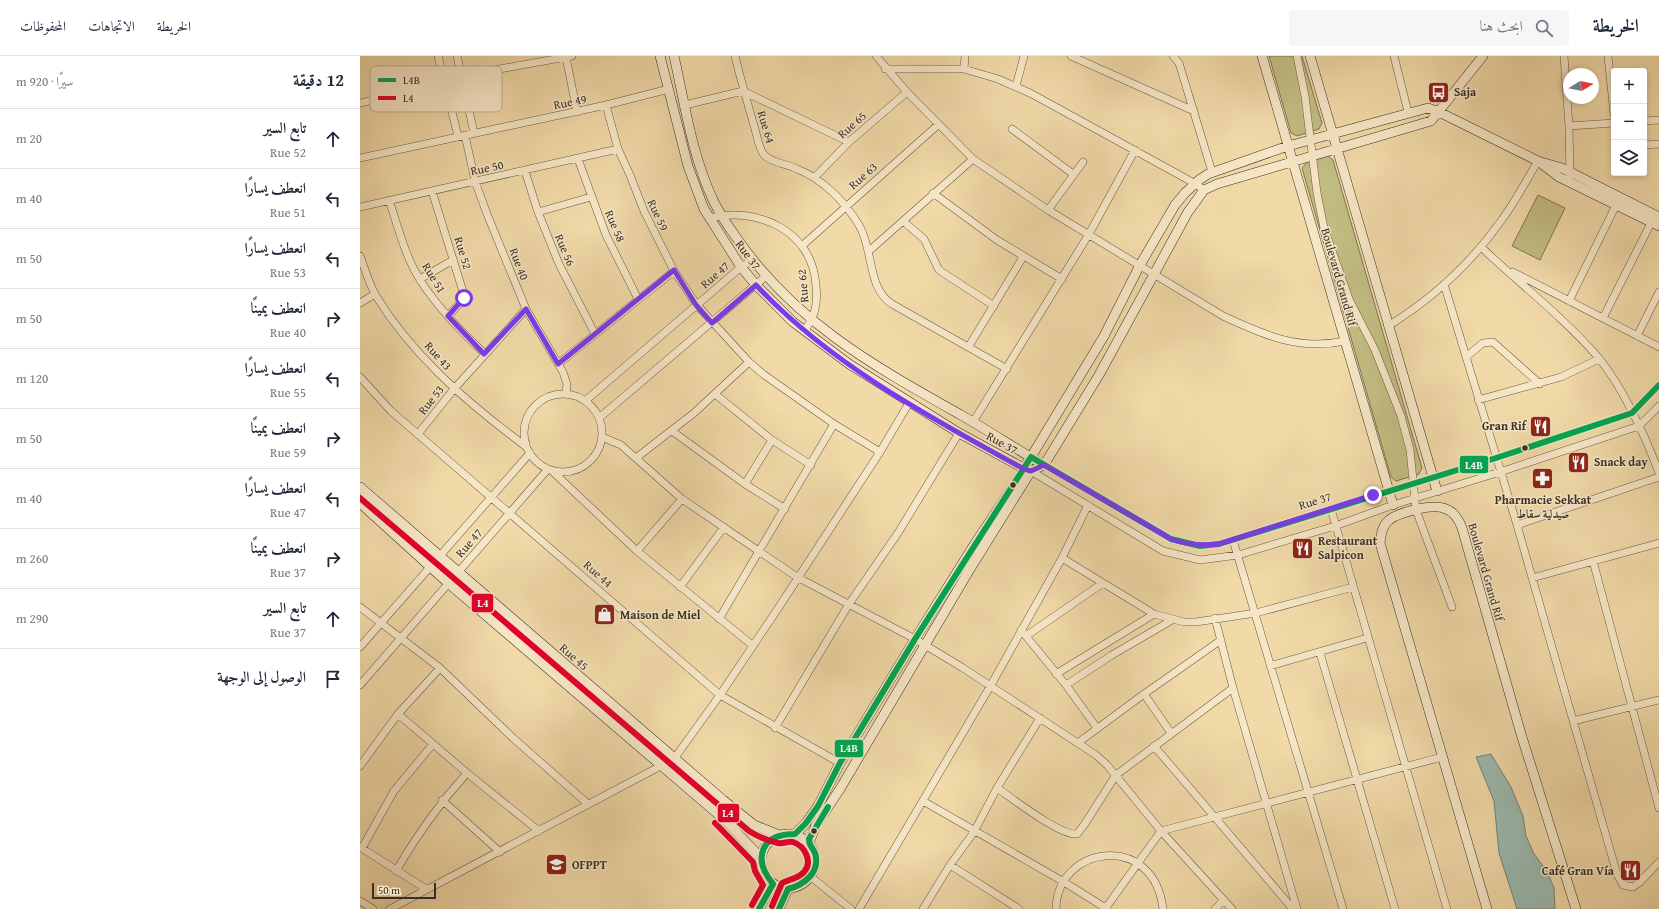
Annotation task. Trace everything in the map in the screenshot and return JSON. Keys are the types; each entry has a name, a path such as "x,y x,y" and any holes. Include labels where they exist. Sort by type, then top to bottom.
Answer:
{"street":[{"name":"Rue 40","path":"438,56 440,66"},
{"path":"457,56 459,66"},
{"name":"Rue 37","path":"660,56 688,166 709,218 741,267 781,312 849,364 908,403 1088,505 1163,551 1200,560 1238,555 1335,526 1414,498 1500,472 1639,426"},
{"name":"Rue 37","path":"674,56 705,183 721,215 752,260 766,276 812,321 872,363 1171,539 1200,546 1233,540 1433,476 1496,458 1632,413"},
{"name":"Rue 64","path":"735,56 743,91 764,154 772,160 797,168 815,177 845,207 859,226 869,251 875,283 882,296 892,304 969,346 1007,369"},
{"path":"876,56 885,69 973,159 1048,210 1153,272 1222,316 1247,328 1294,342 1315,346 1345,341"},
{"path":"964,69 965,56"},
{"path":"1016,86 1024,56"},
{"path":"1071,56 1194,112"},
{"path":"1173,56 1179,64 1212,172"},
{"name":"Boulevard Grand Rif","path":"1262,56 1393,505"},
{"path":"1297,56 1305,96 1317,193 1326,235 1349,299 1375,350 1392,391 1410,450 1412,483 1416,510 1452,606"},
{"path":"1310,56 1331,133 1438,491"},
{"path":"1394,56 1408,112"},
{"path":"795,834 806,823 818,806 840,763 915,639 1027,470 1044,465 1099,374 1153,272 1188,212 1204,190 1217,184 1292,160 1431,121 1483,56"},
{"path":"1564,56 1569,126 1570,183"},
{"path":"1608,56 1613,104"},
{"path":"502,69 569,57 576,112"},
{"path":"885,69 964,69 1016,86 1135,150 1204,190"},
{"name":"Rue 49","path":"474,133 576,112 669,89"},
{"path":"685,105 743,91 849,142"},
{"name":"Rue 65","path":"815,177 849,142 907,92"},
{"path":"360,102 370,100"},
{"name":"Rue 59","path":"606,105 618,150 630,175 646,217 674,270 696,305 749,362 774,382 834,424 880,452"},
{"path":"810,843 816,825 840,789 925,645 1027,470 1031,457 1104,336 1140,265 1175,205 1194,183 1212,172 1288,146 1408,112 1428,108 1538,161 1570,183 1618,201"},
{"name":"Rue 40","path":"454,112 475,181 514,283 526,309 566,380 566,394"},
{"path":"360,158 474,133 469,112"},
{"path":"1647,121 1659,120"},
{"path":"1569,126 1611,123"},
{"name":"Rue 63","path":"803,245 938,124"},
{"path":"1012,129 1073,174"},
{"path":"1647,145 1659,144"},
{"name":"Rue 50","path":"360,207 618,150"},
{"path":"973,422 1089,234 1135,150"},
{"name":"Rue 58","path":"578,159 591,198 616,257 638,299"},
{"path":"869,251 973,159"},
{"path":"1538,161 1554,165 1570,172 1618,201 1656,220 1603,318"},
{"path":"1388,326 1420,306 1481,247 1501,220 1538,161"},
{"path":"1048,210 1083,162"},
{"name":"Rue 56","path":"525,171 538,212 559,264 595,334"},
{"name":"Rue 52","path":"432,190 464,298 448,316"},
{"path":"933,193 1023,257 1062,279"},
{"path":"538,212 591,198"},
{"name":"Rue 51","path":"388,200 406,251 420,279 448,316 484,354"},
{"path":"1568,301 1618,201"},
{"name":"Rue 62","path":"709,218 721,215 751,217 783,228 803,245 812,262 816,282 816,304 812,321 804,331"},
{"path":"903,221 924,239 939,270 994,306"},
{"path":"1481,247 1500,266 1557,315 1599,359 1639,426 1659,472"},
{"name":"Rue 43","path":"360,256 375,294 405,335 454,389 525,446 526,443"},
{"path":"969,346 1023,257"},
{"path":"420,279 453,260"},
{"name":"Rue 47","path":"586,401 696,305 741,267 752,260"},
{"path":"1500,266 1659,347"},
{"path":"558,364 674,270"},
{"path":"599,418 766,276"},
{"path":"1444,284 1517,525 1620,881 1626,887 1633,887 1640,882 1659,862"},
{"path":"1637,336 1659,292"},
{"path":"360,302 375,294"},
{"name":"Rue 53","path":"418,434 484,354 526,309"},
{"path":"1466,357 1483,343 1493,342 1540,384"},
{"path":"1478,400 1540,384 1572,372 1599,359"},
{"path":"636,458 672,431 749,362"},
{"name":"Rue 44","path":"360,377 391,411 720,695 775,728 840,763"},
{"path":"1632,413 1659,385"},
{"path":"550,470 566,472 579,469 590,461 598,450 602,437 599,418 594,408 586,401 576,396 566,394 554,395 543,400 533,408 527,419 524,431 526,443 530,453 537,462 550,470 637,551 752,645"},
{"path":"715,394 772,440 811,465"},
{"path":"390,909 674,759 720,695 880,452 908,403"},
{"path":"1639,426 1659,406"},
{"path":"719,619 834,424"},
{"path":"672,431 745,484 785,509"},
{"path":"775,728 849,604 898,533 959,433"},
{"path":"602,437 619,443 682,499 797,577 915,639 1079,742 1096,755 1116,776 1162,831 1232,909"},
{"path":"745,484 772,440"},
{"name":"Rue 47","path":"360,647 530,453"},
{"name":"Rue 47","path":"360,685 448,583 550,470"},
{"path":"1517,525 1659,477"},
{"name":"Rue 45","path":"360,487 674,759 754,825 779,835"},
{"path":"637,551 682,499"},
{"name":"Rue 45","path":"360,503 448,583 663,766 738,832 761,858"},
{"path":"859,909 923,801 1062,558 1088,505"},
{"name":"Boulevard Grand Rif","path":"1487,909 1380,543 1380,535 1388,521 1394,517 1416,510 1438,506 1446,508 1459,520 1522,734 1576,909"},
{"path":"1331,509 1367,638 1447,909"},
{"path":"680,587 724,527"},
{"path":"1163,551 1171,539"},
{"path":"1233,540 1343,909"},
{"path":"1532,578 1659,543"},
{"path":"1062,558 1154,614 1172,620 1196,622 1256,613 1353,587"},
{"path":"1593,561 1659,808"},
{"path":"1026,636 1103,583"},
{"path":"360,607 380,624 440,668 513,738 588,804"},
{"path":"1056,674 1154,614"},
{"path":"1215,618 1233,688 1297,909"},
{"path":"1066,686 1112,655 1172,620"},
{"path":"1021,630 1066,686 1096,728"},
{"path":"1270,666 1320,653 1367,638"},
{"path":"1079,742 1096,728 1221,640"},
{"path":"1105,644 1112,655"},
{"path":"1320,653 1395,909"},
{"path":"360,766 363,756 398,714 440,668"},
{"path":"997,788 1031,812 1067,833 1078,833 1116,776 1171,733 1233,688"},
{"path":"1144,694 1171,733"},
{"path":"1573,721 1659,700"},
{"path":"398,714 467,773 539,830"},
{"path":"932,909 924,906 950,865 974,832 997,788 1040,718"},
{"path":"426,889 361,848 394,790 433,744"},
{"path":"1154,746 1293,909"},
{"path":"923,801 974,832 1064,882 1106,909 1162,831 1266,802 1442,757"},
{"path":"396,871 418,833 442,800 467,773"},
{"path":"442,800 500,852"},
{"path":"795,834 810,843 815,854 816,866 811,877 801,886 788,888 773,884 766,877 762,868 761,858 765,846 774,837 779,835 795,834"},
{"path":"1056,909 1060,890 1064,882 1079,866 1098,857 1119,856 1139,864 1153,879 1158,888 1163,909"},
{"path":"950,865 1018,909"},
{"path":"811,877 851,909"},
{"path":"759,909 773,884"},
{"path":"779,909 788,888"},
{"path":"1215,909 1224,900"},
{"path":"360,901 373,909"}],"shaded area":[{"path":"1269,56 1302,56 1322,123 1319,129 1297,136 1291,133"},
{"path":"1328,156 1333,160 1422,468 1419,474 1396,481 1391,477 1302,168 1307,162"},
{"path":"1538,195 1565,208 1540,260 1512,246"}],"water":[{"path":"1491,754 1511,787 1523,816 1526,836 1534,854 1547,871 1554,888 1555,909 1517,909 1499,853 1494,801 1476,757"}],"transit line":[{"name":"L4B","path":"759,909 773,884 763,865 763,849 774,838 783,835 795,834 806,823 818,806 840,763 915,639 1031,457 1171,539 1200,546 1219,544 1496,458 1632,413 1659,385"},
{"name":"L4","path":"360,498 749,831 771,841 780,843 793,842 801,847 808,859 807,868 799,876 782,883 772,906"},
{"name":"L4B","path":"779,909 788,889 800,884 810,877 816,866 815,853 810,845 809,839 828,807"},
{"name":"L4","path":"715,823 753,862 755,871 763,885 752,905"}],"place":[{"name":"Saja","path":"1439,92"},
{"name":"Gran Rif","path":"1541,426"},
{"name":"Snack day","path":"1579,462"},
{"name":"Pharmacie Sekkat صيدلية سقاط","path":"1543,479"},
{"name":"Restaurant Salpicon","path":"1303,548"},
{"name":"Maison de Miel","path":"605,615"},
{"name":"OFPPT","path":"557,865"},
{"name":"Café Gran Vía","path":"1630,871"}],"route":[{"path":"464,298 448,316 484,354 526,309 558,364 674,270 696,305 712,323 756,285 781,312 825,348 908,403 1024,469 1031,471 1044,465 1171,539 1190,545 1200,546 1219,544 1373,495"}]}
